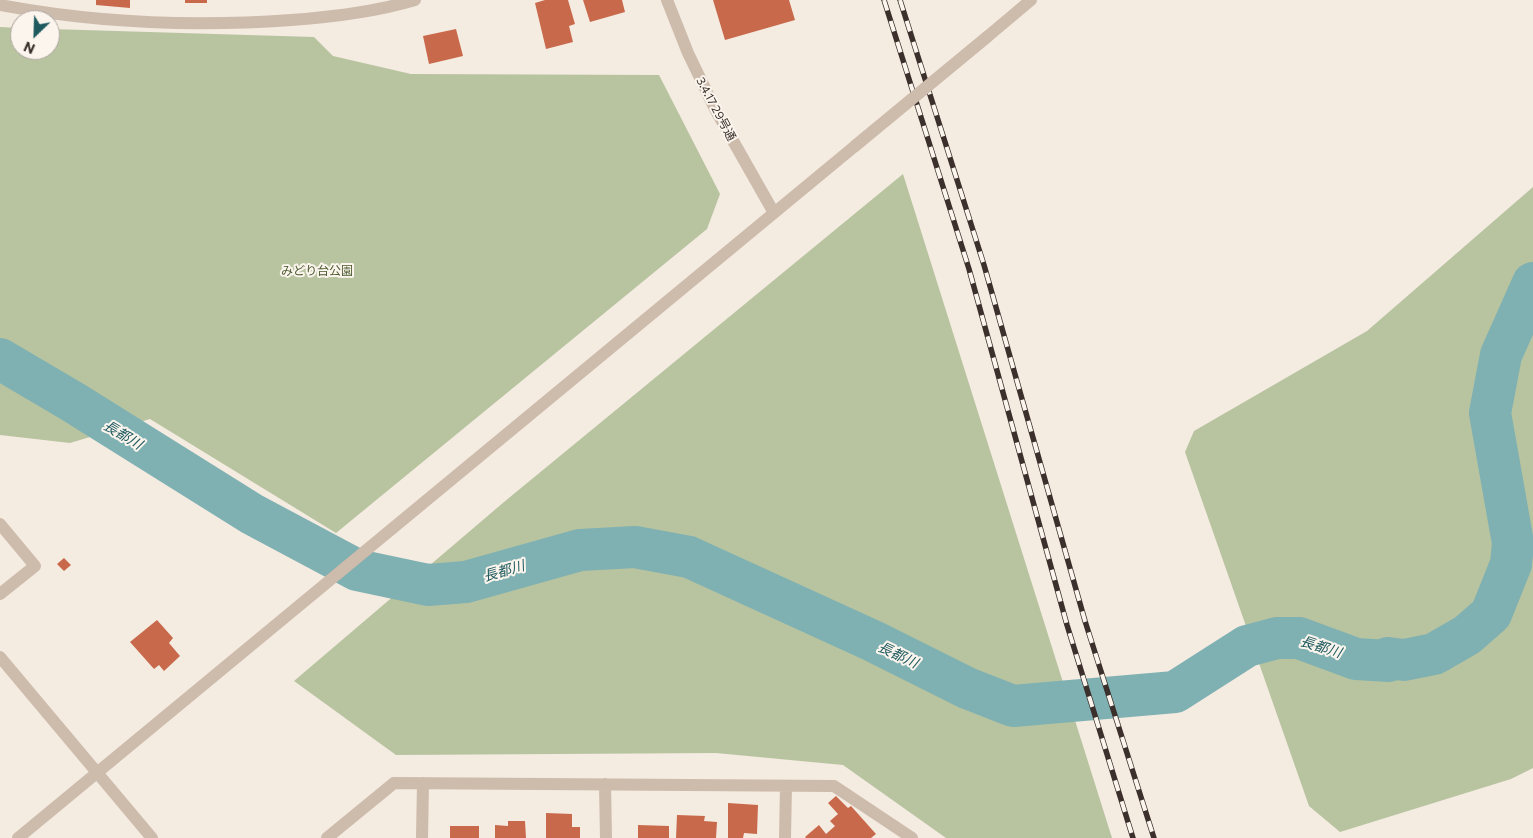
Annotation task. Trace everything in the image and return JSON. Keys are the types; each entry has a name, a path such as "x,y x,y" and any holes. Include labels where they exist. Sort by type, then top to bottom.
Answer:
{"street":[{"path":"0,5 32,11 105,19 191,24 268,22 322,17 396,6 415,0"},
{"name":"3.4.17 29号通","path":"667,0 688,53 714,109 774,213"},
{"path":"18,838 1031,0"},
{"path":"0,524 36,566 0,594"},
{"path":"0,657 152,838"},
{"path":"327,838 394,783 834,786 912,838"},
{"path":"422,838 423,783"},
{"path":"605,784 606,838"},
{"path":"786,786 786,838"}],"green space":[{"name":"みどり台公園","path":"0,27 10,28 10,60 60,60 60,29 314,37 333,56 411,74 659,75 720,194 707,229 336,533 150,419 70,443 0,435"},
{"path":"903,174 1112,838 946,838 843,765 716,753 396,755 294,681 504,502"},
{"path":"1533,187 1533,768 1511,779 1340,832 1309,806 1185,452 1194,431 1367,331"}],"building":[{"path":"96,0 130,0 130,8 96,5"},
{"path":"185,0 207,0 207,3 185,3"},
{"path":"545,0 568,0 575,24 569,26 573,42 546,49 535,3"},
{"path":"583,0 622,0 625,12 590,22"},
{"path":"713,0 789,0 795,20 725,40"},
{"path":"456,29 463,56 429,64 423,36"},
{"path":"64,558 71,565 64,571 57,564"},
{"path":"157,620 173,638 169,643 180,656 164,671 159,665 154,669 130,642"},
{"path":"836,796 848,808 851,806 876,834 871,838 806,838 819,825 826,834 835,826 830,821 838,814 828,803"},
{"path":"728,803 758,805 757,834 744,833 743,838 728,838"},
{"path":"546,813 572,814 572,827 580,827 580,838 546,838"},
{"path":"677,815 705,816 704,821 717,822 716,838 676,838"},
{"path":"508,821 525,821 526,838 495,838 495,825 508,826"},
{"path":"638,825 669,826 669,838 638,838"},
{"path":"450,826 479,826 479,838 450,838"}],"waterway":[{"name":"長都川","path":"0,359 73,402 252,514 357,570 428,585 466,582 580,550 635,547 689,557 873,641 967,688 1013,706 1175,692 1247,646 1277,638 1299,638 1356,659 1389,661 1388,658 1404,660 1434,654 1467,635 1491,614 1511,564 1513,543 1490,413 1501,355 1533,283"}],"railway":[{"path":"884,0 969,269 1067,625 1133,838"},
{"path":"900,0 984,265 1085,621 1154,838"}]}
